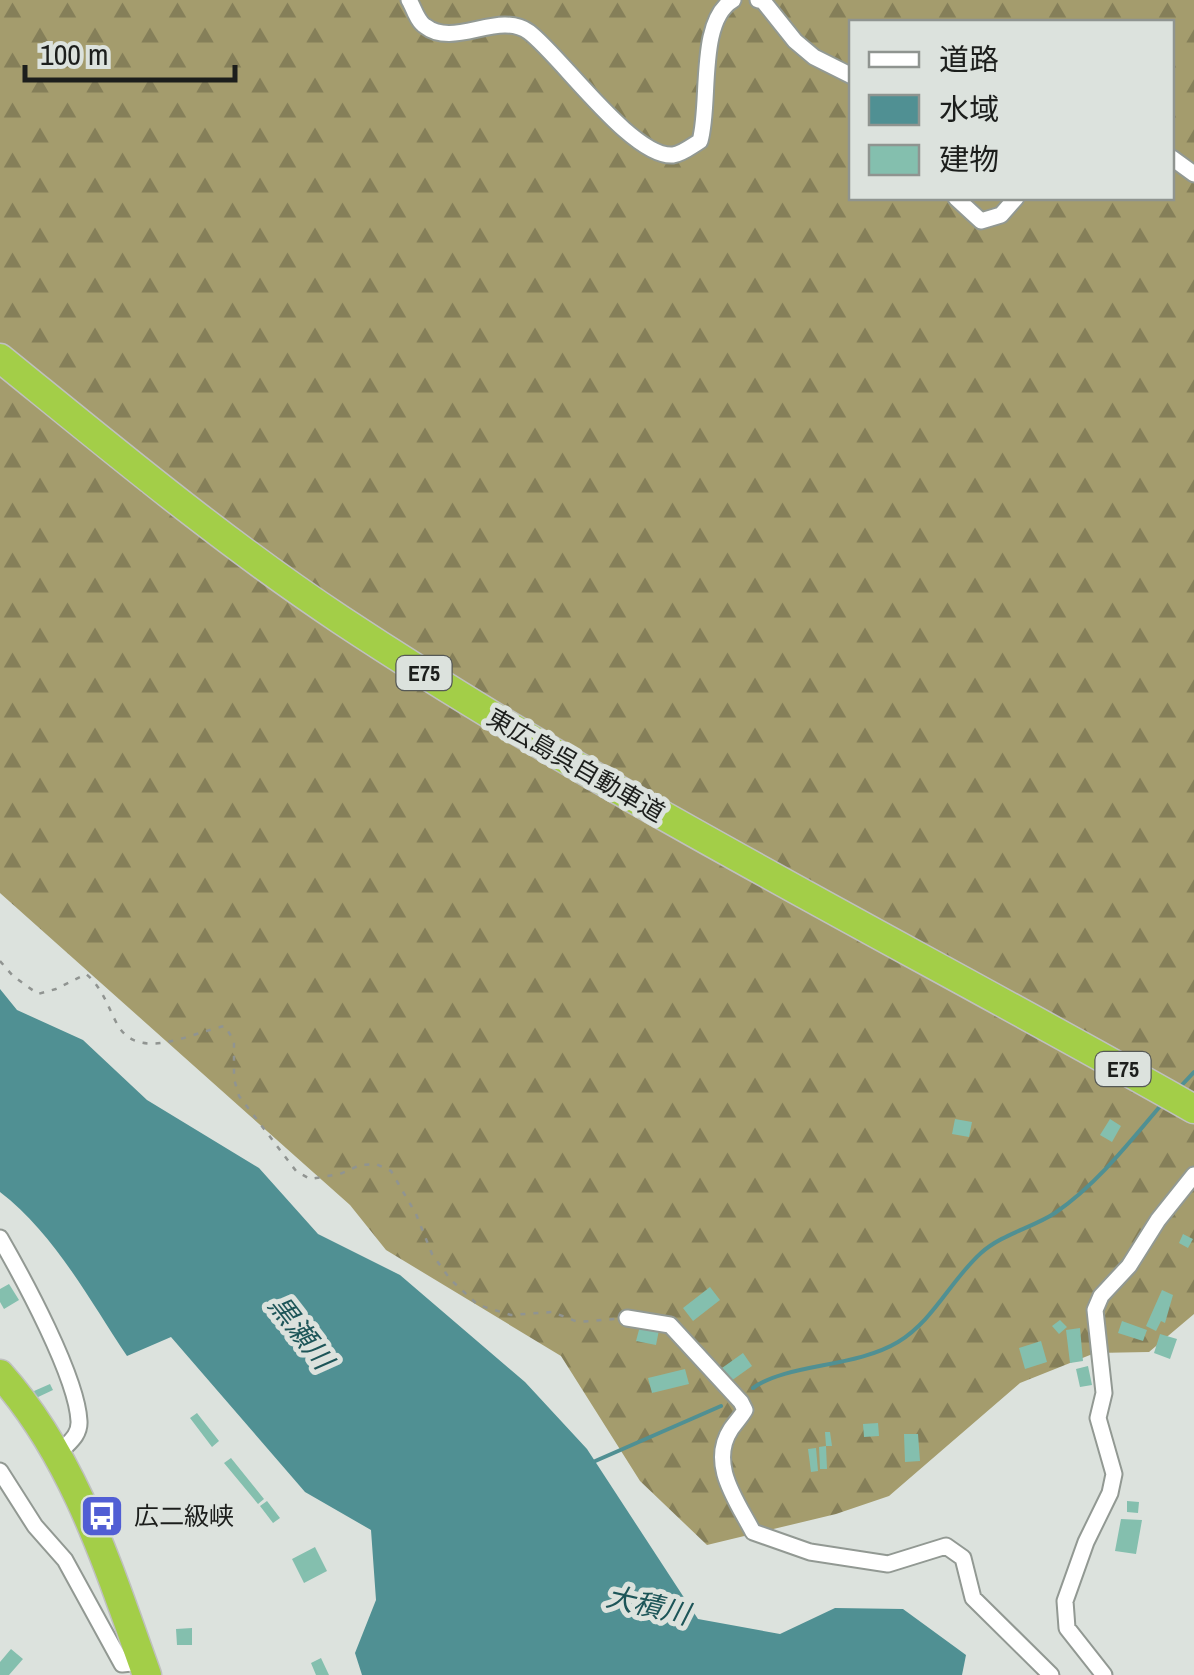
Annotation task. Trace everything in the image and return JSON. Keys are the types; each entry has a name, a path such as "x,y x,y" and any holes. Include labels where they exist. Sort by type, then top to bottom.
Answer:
{"highway":[{"name":"東広島呉自動車道","path":"0,358 232,542 339,619 585,772 1194,1109"},
{"path":"0,1374 59,1452 99,1543 144,1669"}],"street":[{"path":"410,0 422,25 438,33 501,26 526,29 613,121 659,152 675,155 700,141 706,121 710,34 715,20 733,0"},
{"path":"758,0 763,1 794,42 849,74"},
{"path":"958,200 982,221 1001,215 1014,200"},
{"path":"1104,1675 1068,1628 1065,1600 1086,1542 1110,1494 1114,1474 1098,1418 1104,1393 1095,1310 1101,1296 1128,1266 1194,1175"},
{"path":"0,1238 47,1329 80,1421 77,1435 59,1452"},
{"path":"626,1318 670,1326 742,1402 745,1410 732,1426 722,1453 723,1474 753,1532 810,1552 888,1564 946,1546 964,1558 973,1598 1051,1675"},
{"path":"0,1471 36,1526 65,1560 122,1664 144,1669"}],"path":[{"path":"0,960 13,976 38,994 56,990 86,974 97,983 119,1029 133,1042 149,1046 225,1026 234,1041 234,1079 239,1096 296,1172 310,1179 340,1174 360,1165 376,1164 391,1170 416,1214 432,1254 450,1279 478,1304 511,1315 552,1312 578,1322 626,1318"}],"green space":[{"path":"0,0 1194,0 1194,1314 1149,1352 1095,1353 1020,1383 889,1496 836,1514 707,1545 640,1481 561,1356 386,1250 350,1205 0,893"}],"water":[{"path":"0,989 17,1010 83,1040 147,1100 259,1168 318,1234 400,1275 525,1382 587,1449 698,1619 780,1634 835,1608 903,1609 966,1655 962,1675 362,1675 355,1653 376,1600 371,1530 305,1492 171,1337 127,1356 54,1247 0,1192"}],"building":[{"path":"955,1119 972,1122 969,1137 952,1134"},
{"path":"1110,1119 1121,1126 1112,1142 1100,1135"},
{"path":"1183,1234 1193,1239 1188,1248 1179,1243"},
{"path":"9,1284 19,1300 4,1309 0,1289"},
{"path":"710,1287 720,1300 693,1321 683,1308"},
{"path":"1162,1290 1173,1295 1165,1323 1161,1321 1156,1331 1146,1326"},
{"path":"1060,1320 1067,1327 1059,1334 1052,1326"},
{"path":"1122,1321 1147,1330 1143,1341 1118,1333"},
{"path":"640,1326 659,1330 656,1345 636,1341"},
{"path":"1080,1328 1083,1361 1070,1363 1066,1330"},
{"path":"1160,1334 1177,1339 1170,1359 1154,1353"},
{"path":"1041,1341 1047,1362 1025,1369 1019,1348"},
{"path":"743,1353 752,1366 731,1381 722,1368"},
{"path":"1088,1366 1092,1385 1080,1387 1076,1369"},
{"path":"685,1369 689,1384 652,1393 648,1378"},
{"path":"50,1384 53,1390 36,1398 34,1391"},
{"path":"197,1413 219,1441 212,1447 190,1418"},
{"path":"878,1423 879,1436 864,1437 863,1424"},
{"path":"825,1432 830,1432 832,1446 826,1446"},
{"path":"904,1434 918,1434 920,1461 905,1462"},
{"path":"826,1446 827,1469 820,1469 819,1447"},
{"path":"816,1448 818,1471 811,1472 808,1449"},
{"path":"231,1458 264,1499 258,1504 224,1463"},
{"path":"267,1501 280,1518 273,1523 260,1506"},
{"path":"1127,1501 1139,1502 1138,1513 1127,1512"},
{"path":"1121,1519 1142,1520 1136,1554 1115,1551"},
{"path":"315,1547 327,1571 304,1583 292,1559"},
{"path":"192,1628 192,1645 177,1645 176,1629"},
{"path":"11,1649 23,1659 9,1675 0,1675 0,1662"},
{"path":"321,1658 329,1675 316,1675 311,1663"}],"waterway":[{"path":"1180,1087 1194,1072"},
{"path":"753,1388 784,1374 862,1357 911,1333 981,1253 1055,1213 1085,1189 1162,1104"},
{"path":"593,1462 721,1406"}],"place":[{"name":"広二級峡","path":"102,1516"}],"water label":[{"name":"黒瀬川","path":"301,1332"},
{"name":"大積川","path":"648,1605"}]}
